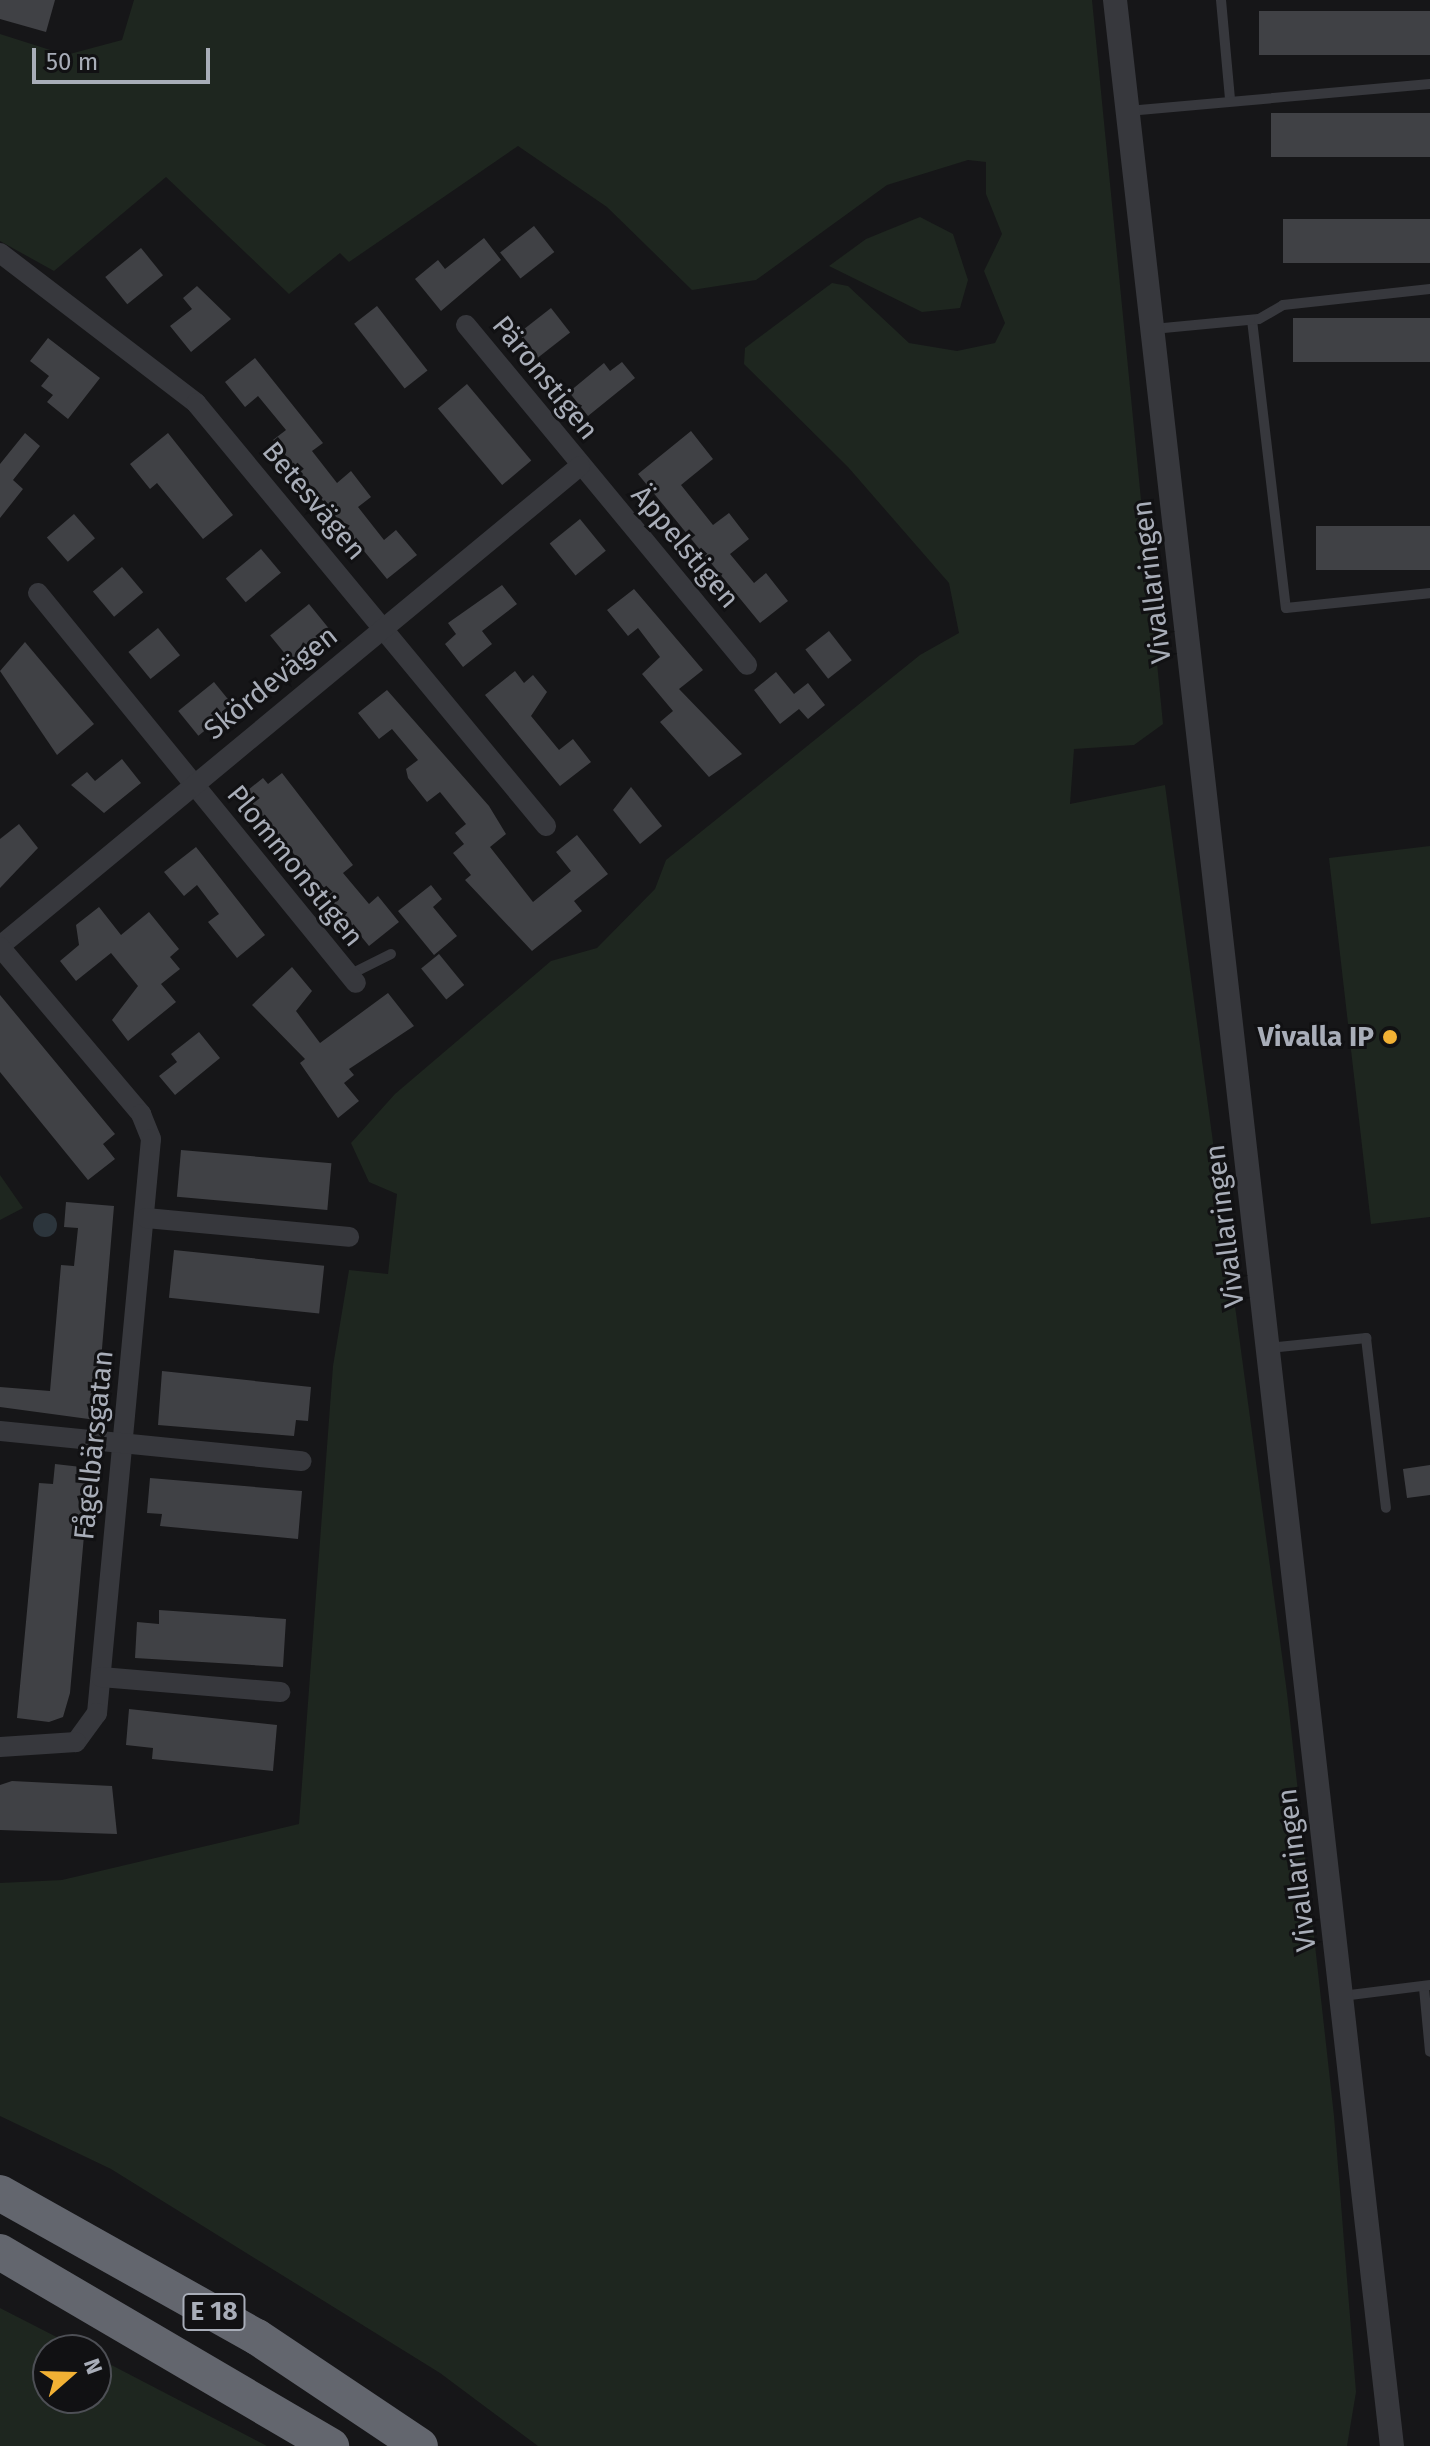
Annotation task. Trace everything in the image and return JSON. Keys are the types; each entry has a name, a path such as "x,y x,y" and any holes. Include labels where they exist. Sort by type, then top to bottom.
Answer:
{"highway":[{"name":"E 18","path":"0,2193 257,2337 420,2446"},
{"name":"E 18","path":"0,2252 172,2346 331,2446"}],"street":[{"name":"Vivallaringen","path":"1115,0 1392,2446"},
{"name":"Betesvägen","path":"0,253 196,403 546,826"},
{"name":"Päronstigen","path":"466,325 580,466"},
{"name":"Skördevägen","path":"0,947 190,785 580,466"},
{"name":"Äppelstigen","path":"580,466 747,665"},
{"name":"Plommonstigen","path":"38,593 190,785 352,979"},
{"name":"Fågelbärsgatan","path":"0,947 150,1129 146,1218 97,1713 76,1742 0,1747"},
{"path":"146,1218 349,1237"},
{"path":"0,1431 302,1461"},
{"path":"101,1677 280,1692"}],"lane":[{"path":"1221,0 1230,98"},
{"path":"1128,111 1230,98 1272,102 1430,84"},
{"path":"1153,329 1252,320 1283,305 1430,289"},
{"path":"1252,320 1286,608 1430,593"},
{"path":"352,979 391,954"},
{"path":"1269,1348 1366,1338 1386,1508"},
{"path":"1342,1996 1427,1986 1430,2052"}],"shaded area":[{"path":"134,0 1092,0 1163,724 1134,745 1074,749 1070,804 1165,785 1287,1693 1334,2116 1356,2392 1347,2446 538,2446 440,2373 111,2169 0,2116 0,1883 62,1880 299,1824 333,1366 349,1270 388,1274 397,1194 369,1182 351,1143 395,1094 551,961 597,948 655,889 666,860 920,655 959,633 949,583 848,467 744,364 745,348 832,283 848,286 909,343 957,351 995,343 1005,323 984,271 1002,234 986,194 986,162 968,160 887,185 756,280 692,290 607,207 518,146 349,262 340,253 289,294 166,177 54,271 0,241 0,34 66,55 122,40"},
{"path":"920,217 953,234 968,280 960,308 922,312 829,266 866,239"},
{"name":"Vivalla IP","path":"1430,846 1430,1217 1371,1224 1329,858"},
{"path":"0,1175 23,1208 0,1220"},
{"path":"45,1213 54,1216 57,1225 54,1234 45,1237 36,1234 33,1225 36,1216"},
{"path":"0,2308 51,2334 32,2334 32,2414 112,2414 112,2365 267,2446 0,2446"}],"building":[{"path":"0,0 55,0 46,32 0,19"},
{"path":"1259,11 1430,11 1430,55 1259,55"},
{"path":"1271,113 1430,113 1430,157 1271,157"},
{"path":"1283,219 1430,219 1430,263 1283,263"},
{"path":"534,226 554,252 520,278 500,252"},
{"path":"484,238 501,260 441,311 415,279 438,260 445,269"},
{"path":"141,248 163,275 127,304 105,277"},
{"path":"197,286 231,319 191,352 170,326 192,309 183,298"},
{"path":"377,306 427,371 405,388 354,324"},
{"path":"551,308 570,332 538,358 519,333"},
{"path":"1293,318 1430,318 1430,362 1293,362"},
{"path":"48,338 100,378 68,419 47,402 53,395 41,386 49,376 30,361"},
{"path":"255,358 323,443 312,451 337,483 351,471 371,497 358,507 384,540 396,530 417,555 387,579 273,440 286,430 258,396 245,407 225,382"},
{"path":"622,362 635,378 588,416 569,392 604,363 610,371"},
{"path":"467,384 531,461 502,485 438,408"},
{"path":"691,431 713,459 681,485 713,525 729,513 749,539 730,554 754,583 766,573 788,601 760,623 638,474"},
{"path":"25,433 40,446 13,480 23,489 0,518 0,464"},
{"path":"168,433 233,515 203,539 157,483 150,489 130,464"},
{"path":"74,514 95,538 68,562 47,538"},
{"path":"580,519 606,551 575,575 550,544"},
{"path":"1316,526 1430,526 1430,570 1316,570"},
{"path":"261,549 281,573 246,602 226,579"},
{"path":"122,567 143,592 114,617 93,591"},
{"path":"502,585 517,604 482,631 492,644 463,667 445,644 456,634 448,623"},
{"path":"634,589 703,670 679,689 742,754 709,777 660,722 673,711 642,674 660,657 638,628 628,636 607,610"},
{"path":"309,604 329,629 290,660 270,635"},
{"path":"158,628 180,655 150,679 128,652"},
{"path":"829,631 852,660 828,679 805,649"},
{"path":"25,642 94,724 57,755 0,671"},
{"path":"515,671 524,683 533,675 547,692 531,716 559,750 573,739 591,762 560,786 485,695"},
{"path":"776,672 794,694 808,683 825,705 808,719 799,709 780,724 754,690"},
{"path":"214,682 234,707 198,736 178,711"},
{"path":"387,690 489,806 506,834 490,847 533,902 571,871 556,852 577,835 608,874 574,901 582,911 532,951 465,880 471,875 453,853 464,844 455,833 466,824 440,792 427,802 408,778 406,769 418,760 392,729 379,739 358,713"},
{"path":"122,759 141,783 104,813 71,785 87,772 95,781"},
{"path":"282,773 353,865 343,873 369,904 378,896 399,922 369,946 249,799 248,790 263,778 268,784"},
{"path":"631,787 662,826 640,844 613,810"},
{"path":"19,824 38,848 0,888 0,839"},
{"path":"196,847 265,935 237,958 208,922 219,914 197,885 184,896 164,872"},
{"path":"431,885 442,899 433,907 457,936 434,955 398,911"},
{"path":"99,907 121,935 149,912 179,949 170,957 180,969 161,984 176,1002 128,1041 112,1020 138,986 111,953 76,981 60,961 79,945 76,925"},
{"path":"439,954 464,985 446,1000 421,968"},
{"path":"292,967 312,991 296,1011 320,1043 388,993 414,1026 349,1069 354,1075 344,1083 359,1101 338,1118 300,1063 305,1059 252,1005"},
{"path":"0,995 115,1134 103,1144 115,1159 88,1180 0,1072"},
{"path":"199,1032 220,1058 175,1095 159,1076 177,1062 171,1054"},
{"path":"181,1150 331,1163 327,1210 177,1197"},
{"path":"66,1202 114,1206 96,1420 0,1407 0,1387 50,1391 61,1265 74,1266 78,1228 64,1227"},
{"path":"174,1250 324,1266 319,1314 169,1298"},
{"path":"162,1371 311,1387 308,1421 296,1420 294,1436 158,1425"},
{"path":"55,1464 90,1468 70,1693 63,1717 49,1722 17,1718 39,1483 53,1484"},
{"path":"1430,1465 1430,1495 1407,1498 1403,1469"},
{"path":"150,1478 302,1491 298,1539 160,1526 162,1514 147,1513"},
{"path":"159,1610 286,1619 283,1667 135,1658 137,1622 159,1624"},
{"path":"129,1709 277,1725 273,1771 152,1759 153,1748 126,1745"},
{"path":"12,1781 112,1786 117,1834 0,1830 0,1785"}],"place":[{"name":"Vivalla IP","path":"1390,1037"}]}
